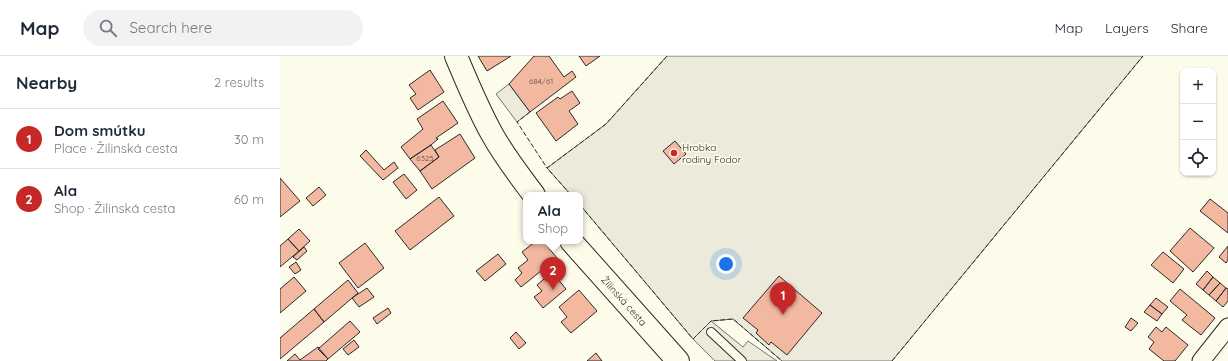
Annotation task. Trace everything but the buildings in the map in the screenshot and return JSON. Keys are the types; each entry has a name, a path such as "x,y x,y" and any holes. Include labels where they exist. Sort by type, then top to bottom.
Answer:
{"main road":[{"path":"456,56 492,135 532,192"},
{"name":"Žilinská cesta","path":"574,244 678,361"}],"street":[{"path":"1201,361 1228,327"}],"lane":[{"path":"711,332 742,361"}],"shaded area":[{"path":"667,56 1143,56 892,361 782,361 733,319 711,321 693,339 583,209 583,192 568,192 547,168 606,124"},
{"path":"509,84 530,112 517,122 496,94"},
{"path":"711,321 743,347 748,341 777,361 715,361 693,339"}],"fence":[{"path":"568,192 547,168 606,124 667,56"},
{"path":"892,361 1143,56"},
{"path":"530,112 517,122 547,168"},
{"path":"583,209 693,339 711,321 733,319 782,361"}],"place":[{"name":"Hrobka rodiny Fodor","path":"674,153"},
{"name":"Ala","path":"553,290"},
{"name":"Dom smútku","path":"783,315"}]}
